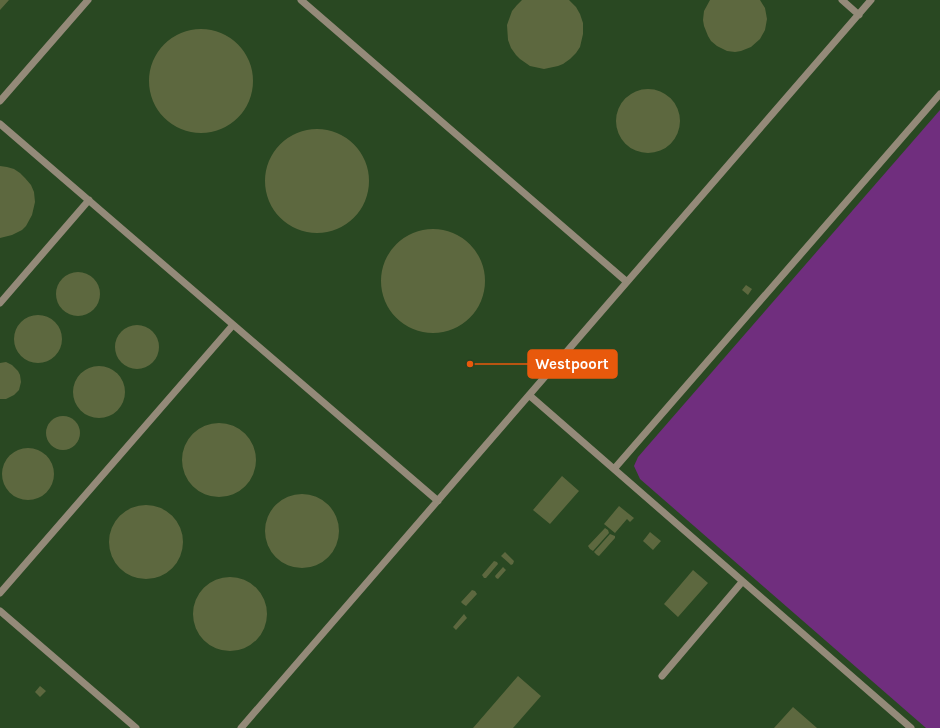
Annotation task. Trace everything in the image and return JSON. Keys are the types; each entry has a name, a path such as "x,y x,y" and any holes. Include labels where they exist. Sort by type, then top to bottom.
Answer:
{"lane":[{"path":"0,102 88,0"},
{"path":"301,0 627,282"},
{"path":"842,0 859,15"},
{"path":"241,728 871,0"},
{"path":"614,469 940,94"},
{"path":"0,124 438,501"},
{"path":"0,303 88,200"},
{"path":"0,592 233,325"},
{"path":"529,395 910,728"},
{"path":"662,676 742,582"},
{"path":"0,611 136,728"}],"shaded area":[{"path":"0,0 940,0 940,728 0,728"},
{"path":"940,110 940,728 926,728 640,479 634,466 638,457"}],"building":[{"path":"0,0 9,0 0,10"},
{"path":"522,0 569,0 576,7 583,23 583,34 580,47 570,59 558,66 544,69 530,66 516,55 508,40 507,25 512,11"},
{"path":"710,0 760,0 765,8 767,19 765,30 760,39 751,47 735,52 727,51 717,46 708,36 703,20 704,11"},
{"path":"201,29 221,33 238,44 249,61 253,81 249,101 238,118 221,129 201,133 181,129 164,118 153,101 149,81 153,61 164,44 181,33"},
{"path":"648,89 666,94 671,98 675,103 680,121 675,139 671,144 666,148 648,153 630,148 625,144 621,139 616,121 621,103 625,98 630,94"},
{"path":"317,129 337,133 354,144 365,161 369,181 365,201 354,218 337,229 317,233 297,229 280,218 269,201 265,181 269,161 280,144 297,133"},
{"path":"0,166 14,169 25,178 31,185 34,192 35,202 32,215 26,226 22,230 12,235 0,238"},
{"path":"433,229 453,233 470,244 481,261 485,281 481,301 470,318 453,329 433,333 413,329 396,318 385,301 381,281 385,261 396,244 413,233"},
{"path":"78,272 90,276 96,282 100,294 96,306 90,312 78,316 66,312 60,306 56,294 60,282 66,276"},
{"path":"746,285 752,289 748,295 742,290"},
{"path":"33,315 43,315 55,322 62,334 62,344 55,356 43,363 33,363 25,359 18,352 14,344 14,334 18,326 25,319"},
{"path":"137,325 149,329 155,335 159,347 155,359 149,365 137,369 125,365 119,359 115,347 119,335 125,329"},
{"path":"6,362 18,371 21,382 19,390 14,395 6,399 0,399 0,363"},
{"path":"99,366 109,368 117,374 123,382 125,392 123,402 117,410 109,416 99,418 89,416 81,410 75,402 73,392 75,382 81,374 89,368"},
{"path":"60,416 66,416 70,417 77,423 80,433 79,440 73,447 66,450 60,450 56,449 49,443 46,436 46,430 47,426 53,419"},
{"path":"219,423 240,429 250,439 256,460 250,481 240,491 219,497 198,491 188,481 182,460 188,439 198,429"},
{"path":"28,448 38,450 46,456 52,464 54,474 52,484 46,492 38,498 28,500 18,498 10,492 4,484 2,474 4,464 10,456 18,450"},
{"path":"562,476 579,491 550,524 533,510"},
{"path":"302,494 323,500 333,510 339,531 333,552 323,562 302,568 281,562 271,552 265,531 271,510 281,500"},
{"path":"146,505 167,511 177,521 183,542 177,563 167,573 146,579 125,573 115,563 109,542 115,521 125,511"},
{"path":"619,506 634,518 630,522 627,519 615,533 604,524"},
{"path":"605,528 609,533 593,551 588,546"},
{"path":"650,532 661,541 653,550 643,541"},
{"path":"610,534 615,536 615,538 599,556 597,555 594,552"},
{"path":"505,552 514,561 513,564 511,565 501,556"},
{"path":"494,561 498,564 486,578 484,578 482,575"},
{"path":"503,567 506,570 498,579 496,578 495,576"},
{"path":"693,570 708,583 678,617 664,604"},
{"path":"230,577 251,583 261,593 267,614 261,635 251,645 230,651 209,645 199,635 193,614 199,593 209,583"},
{"path":"472,590 477,594 466,606 461,602"},
{"path":"464,614 467,618 456,630 453,627"},
{"path":"518,676 541,696 513,728 473,728"},
{"path":"40,686 46,691 40,697 35,692"},
{"path":"793,707 817,728 774,728"}],"place":[{"name":"Westpoort","path":"470,364"}]}
